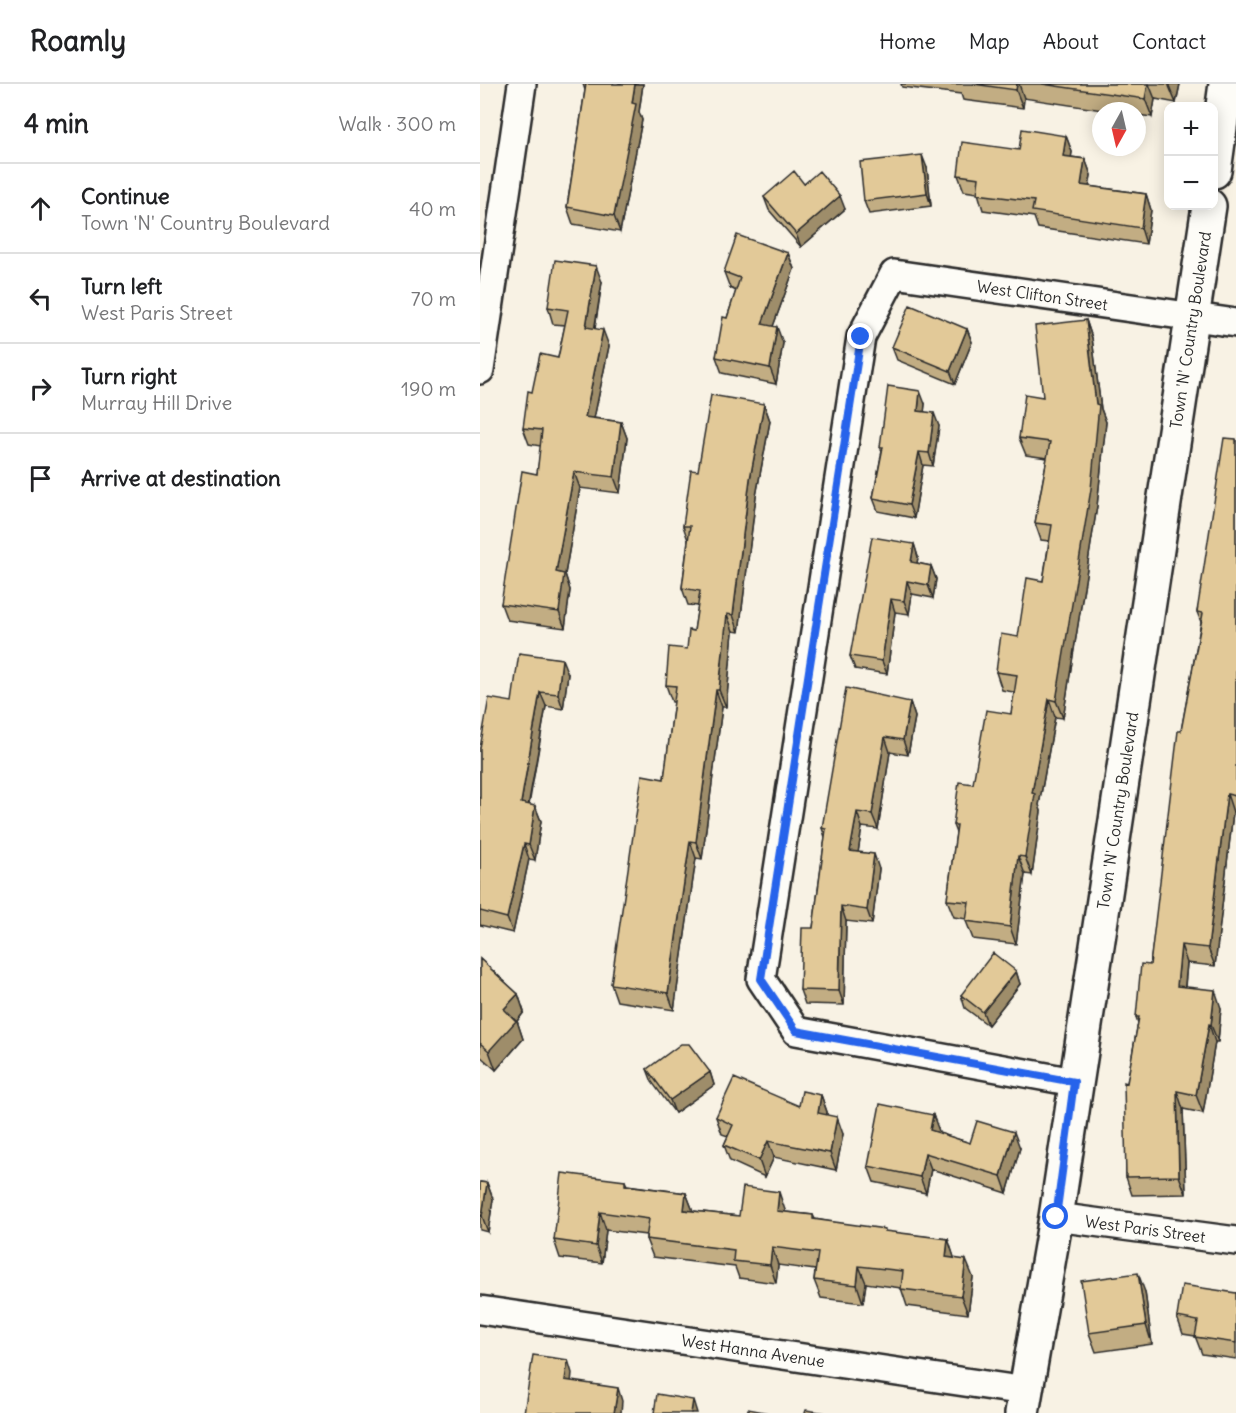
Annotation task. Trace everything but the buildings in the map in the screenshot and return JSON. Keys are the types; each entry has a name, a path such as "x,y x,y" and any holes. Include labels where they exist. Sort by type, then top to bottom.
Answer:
{"street":[{"path":"480,370 522,84"},
{"path":"1216,156 1226,84"},
{"name":"Town 'N' Country Boulevard","path":"1024,1402 1056,1217 1074,1082 1208,210"},
{"name":"West Clifton Street","path":"1074,1082 796,1031 761,979 861,337 894,274 1236,323"},
{"name":"West Paris Street","path":"1056,1217 1236,1241"},
{"name":"West Hanna Avenue","path":"480,1310 1024,1402"}],"route":[{"path":"861,337 761,979 796,1031 1074,1082 1056,1217"}]}
